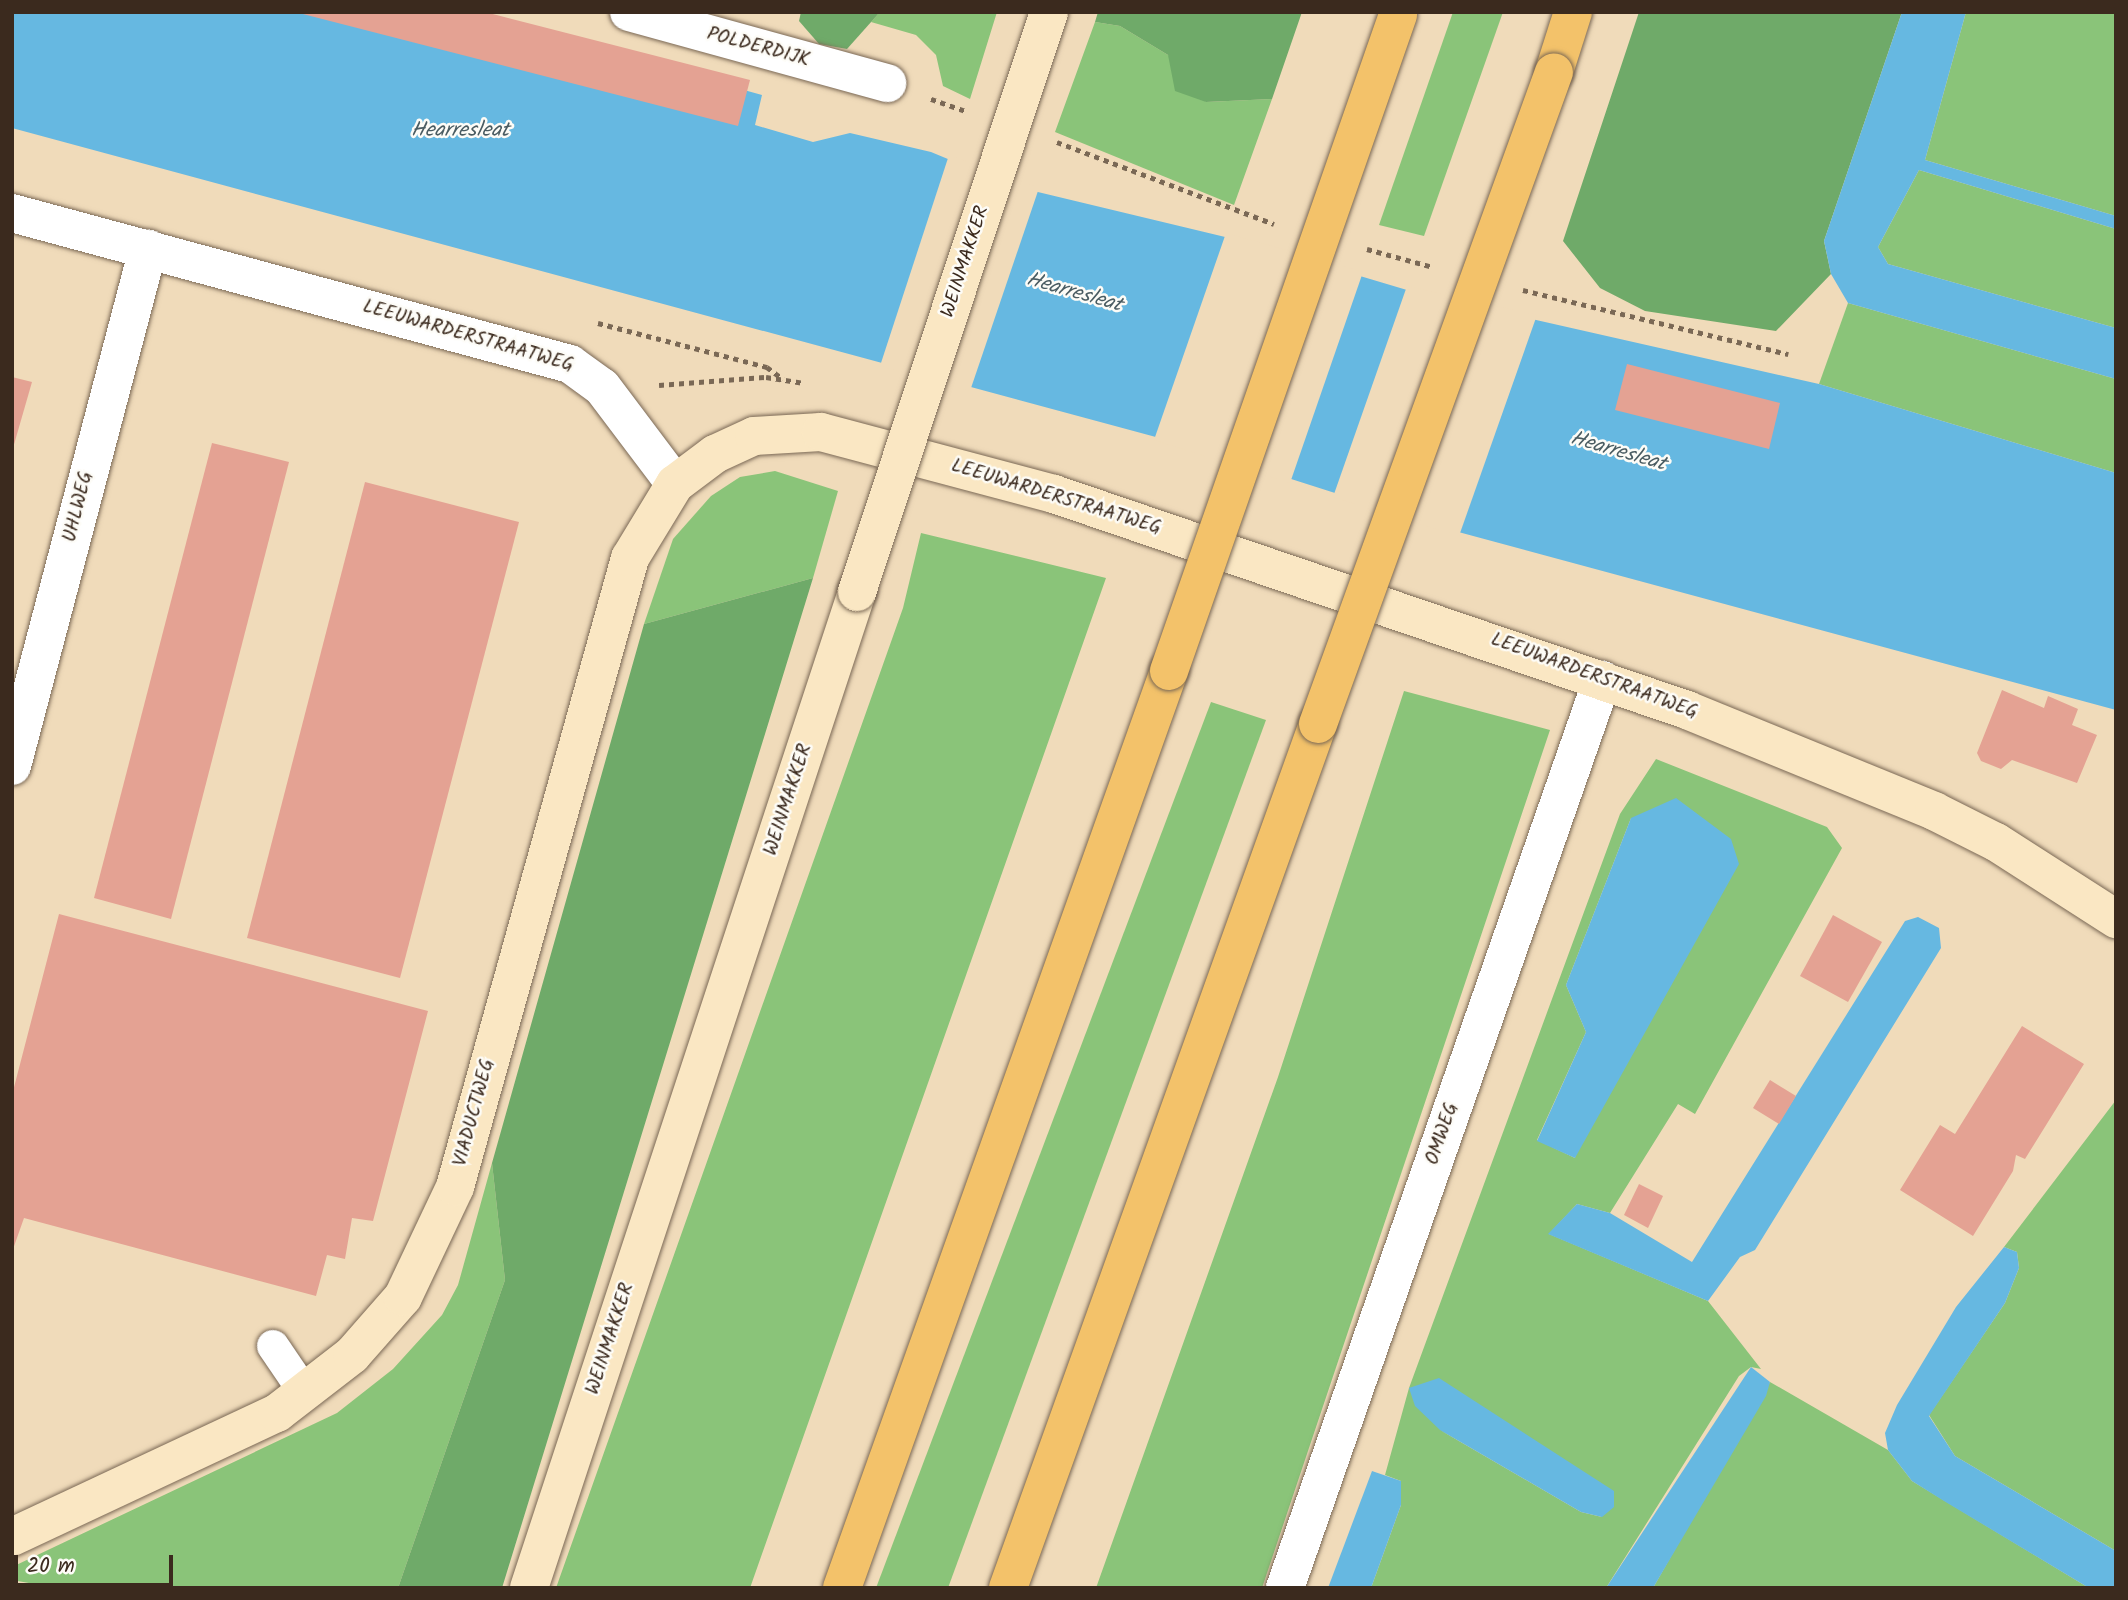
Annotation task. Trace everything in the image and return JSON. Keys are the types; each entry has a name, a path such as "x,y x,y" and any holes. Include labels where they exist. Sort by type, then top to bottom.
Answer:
{"highway":[{"path":"1007,1588 1554,72 1573,12"},
{"path":"842,1588 1169,671 1399,14"}],"street":[{"name":"POLDERDIJK","path":"629,12 887,83"},
{"name":"WEINMAKKER","path":"529,1588 1049,12"},
{"name":"LEEUWARDERSTRAATWEG","path":"12,213 582,369 602,387 675,484 715,454 754,436 834,435 1054,494 1602,680 1881,786 1996,842 2116,919"},
{"name":"UHLWEG","path":"12,766 148,249"},
{"name":"VIADUCTWEG","path":"12,1536 238,1433 305,1393 380,1327 441,1224 623,582 649,520 675,484"},
{"name":"OMWEG","path":"1285,1588 1602,680"}],"lane":[{"path":"273,1346 305,1393"}],"path":[{"path":"767,368 783,379"}],"green space":[{"path":"801,12 880,12 847,49 819,44 799,21"},
{"path":"880,12 997,12 970,99 943,86 936,55 916,35 871,22"},
{"path":"1098,12 1302,12 1272,99 1206,102 1175,91 1168,55 1120,26 1095,22"},
{"path":"1453,12 1503,12 1424,236 1379,225"},
{"path":"1639,12 1902,12 1824,241 1831,274 1776,331 1645,311 1600,288 1563,241"},
{"path":"1966,12 2116,12 2116,216 1925,160"},
{"path":"1095,22 1120,26 1168,55 1206,102 1272,99 1234,205 1055,132"},
{"path":"1919,170 2116,229 2116,328 1888,264 1878,247"},
{"path":"1848,303 2116,379 2116,473 1819,384"},
{"path":"775,471 838,491 813,578 644,624 673,539 711,496 740,477"},
{"path":"921,533 1106,578 750,1588 556,1588 903,608"},
{"path":"813,578 502,1588 398,1588 505,1280 492,1163 644,624"},
{"path":"1404,691 1550,730 1262,1588 1096,1588 1278,1077"},
{"path":"1211,702 1266,720 948,1588 876,1588"},
{"path":"1656,759 1827,827 1842,848 1695,1114 1678,1104 1610,1213 1577,1204 1549,1234 1708,1301 1761,1369 1751,1367 1739,1376 1606,1588 1371,1588 1401,1505 1401,1481 1385,1475 1409,1388 1620,814","holes":["1631,818 1575,1158 1537,1140 1586,1032 1566,985","1440,1430 1602,1517 1581,1512"]},
{"path":"2116,1100 2116,1551 1955,1456 1929,1415 2005,1303 2019,1268 2017,1252 2004,1247"},
{"path":"492,1163 505,1280 398,1588 57,1588 12,1580 12,1567 337,1413 393,1369 442,1315 458,1285"},
{"path":"1770,1382 1888,1450 1912,1481 2089,1588 1653,1588"}],"water":[{"name":"Hearresleat","path":"12,12 463,12 762,95 755,125 813,142 850,133 931,152 1013,186 1246,242 1417,293 1819,384 2116,473 2116,710 1451,530 1178,443 12,128"},
{"path":"1902,12 1966,12 1925,160 2116,216 2116,229 1919,170 1878,247 1888,264 2116,328 2116,379 1848,303 1831,274 1824,241"},
{"path":"1676,798 1731,839 1739,864 1575,1158 1537,1141 1586,1032 1566,985 1631,818"},
{"path":"1918,917 1939,928 1941,948 1755,1250 1740,1257 1708,1301 1548,1234 1577,1204 1610,1213 1692,1262 1905,921"},
{"path":"2004,1247 2017,1252 2019,1268 2005,1303 1929,1416 1955,1456 2116,1551 2116,1588 2089,1588 1944,1501 1912,1481 1888,1450 1885,1433 1897,1405 1956,1307"},
{"path":"1751,1367 1770,1382 1766,1396 1653,1588 1606,1588"},
{"path":"1439,1378 1614,1491 1614,1507 1602,1517 1581,1512 1440,1430 1415,1406 1409,1388"},
{"path":"1372,1471 1401,1481 1401,1505 1371,1588 1328,1588"}],"pier":[{"path":"949,155 1039,188 970,391 880,366"},
{"path":"1226,233 1363,272 1290,483 1154,440"},
{"path":"1407,286 1537,315 1459,536 1333,497"}],"building":[{"path":"295,12 485,12 750,80 738,126"},
{"path":"1627,364 1780,403 1769,449 1615,410"},
{"path":"12,377 32,382 13,448 12,448"},
{"path":"212,443 289,462 171,919 94,898"},
{"path":"365,482 519,522 400,978 247,938"},
{"path":"2002,690 2044,708 2048,696 2078,709 2072,725 2097,735 2077,783 2012,760 2001,769 1981,761 1977,753"},
{"path":"59,914 428,1011 373,1221 352,1218 345,1259 327,1255 316,1296 24,1218 12,1252 12,1095"},
{"path":"1833,915 1882,942 1848,1002 1800,976"},
{"path":"2022,1026 2084,1064 2025,1159 2016,1155 2013,1171 1973,1236 1900,1190 1940,1125 1955,1134"},
{"path":"1770,1080 1796,1096 1779,1124 1753,1108"},
{"path":"1639,1184 1663,1196 1648,1228 1624,1215"}]}
